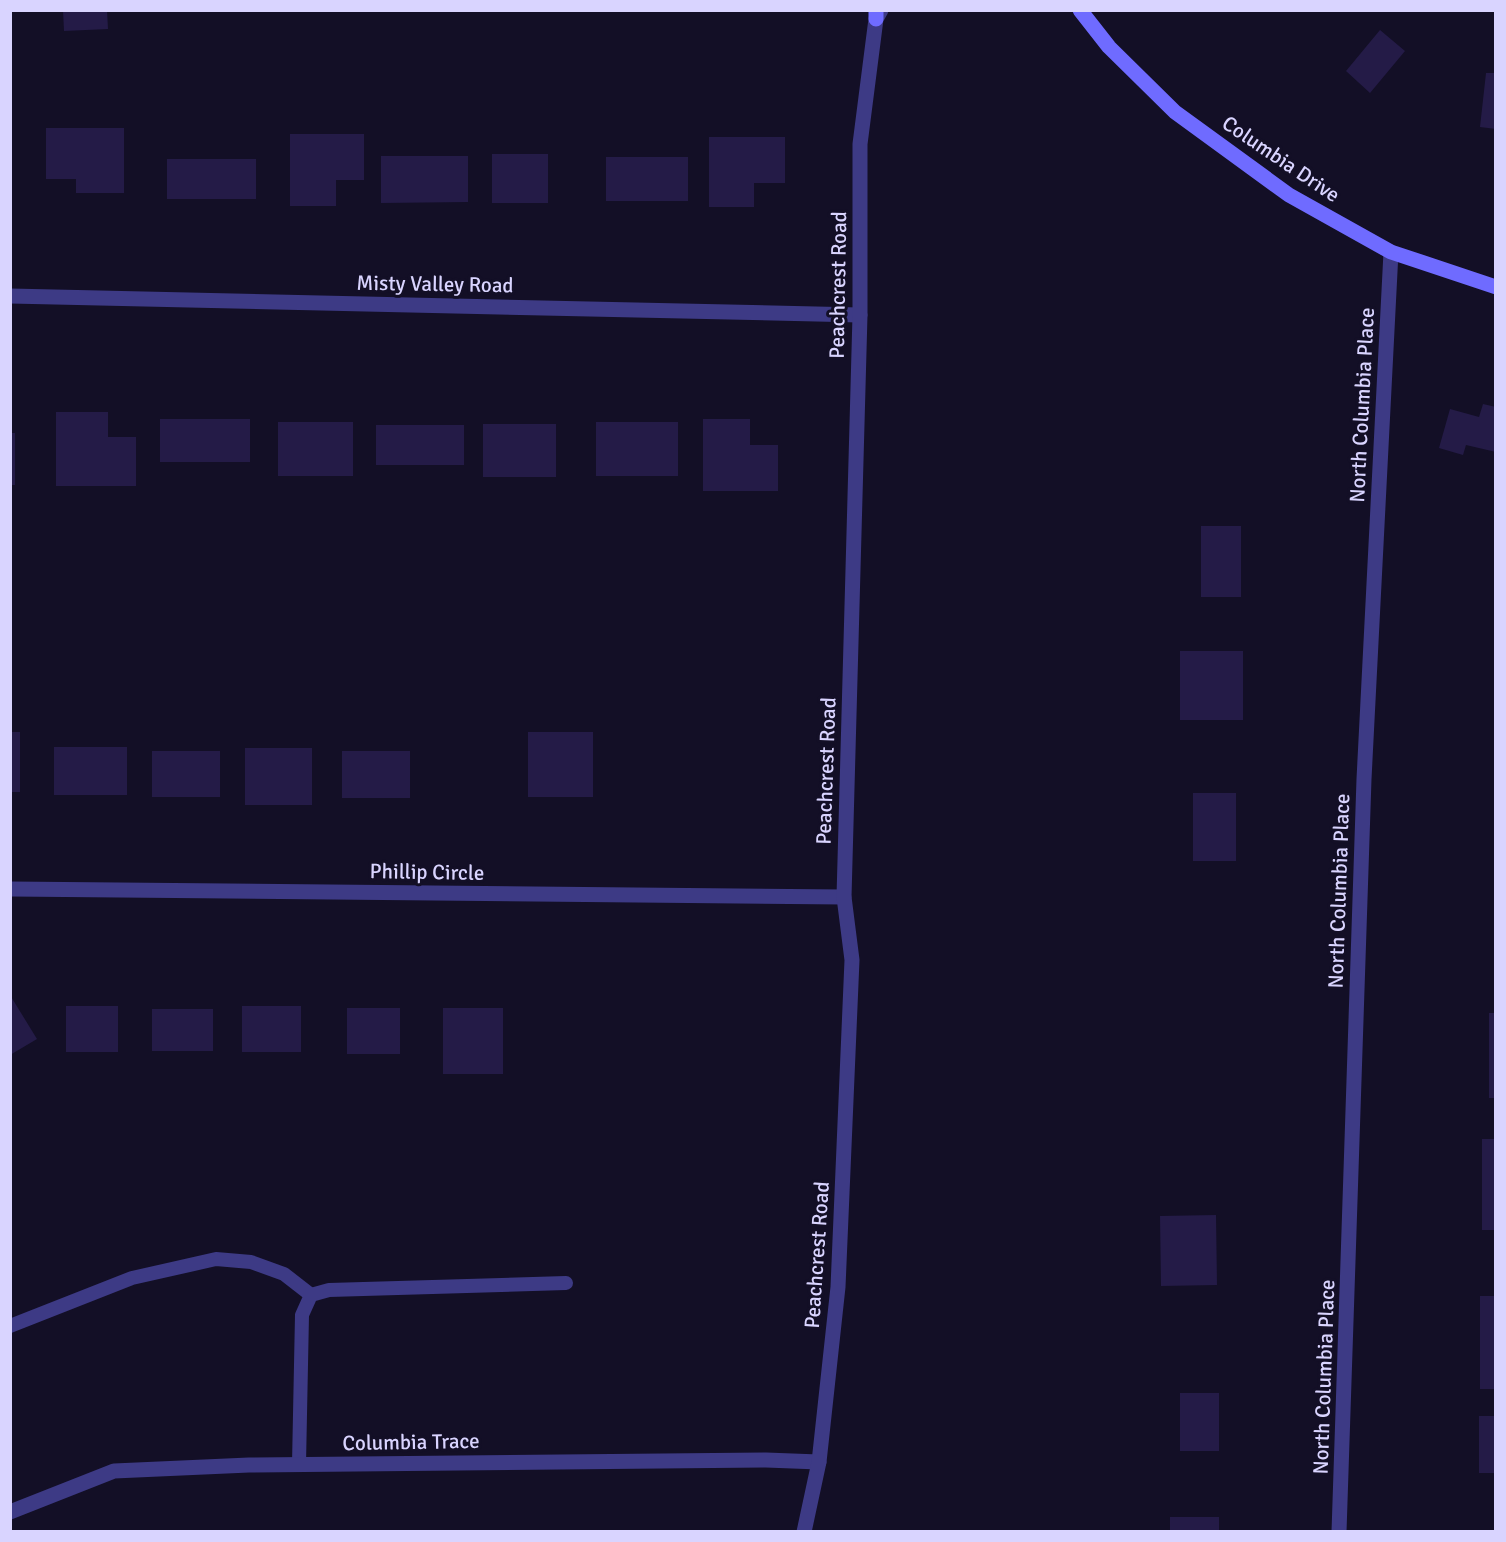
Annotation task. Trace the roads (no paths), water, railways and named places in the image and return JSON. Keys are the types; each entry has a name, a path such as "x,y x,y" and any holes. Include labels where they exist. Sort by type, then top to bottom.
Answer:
{"main road":[{"name":"Columbia Drive","path":"1080,10 1109,47 1175,112 1289,195 1391,252 1496,287"}],"street":[{"name":"Peachcrest Road","path":"804,1532 819,1462 838,1287 852,960 844,897 860,315 860,144 878,13"},
{"name":"North Columbia Place","path":"1340,1532 1364,779 1391,252"},
{"name":"Misty Valley Road","path":"10,296 860,315"},
{"name":"Phillip Circle","path":"10,889 844,897"},
{"name":"Columbia Trace","path":"10,1512 114,1471 299,1464 766,1460 819,1462"}],"lane":[{"path":"10,1326 132,1278 216,1259 251,1262 284,1274 311,1295"},
{"path":"311,1295 329,1290 566,1282"},
{"path":"299,1464 302,1315 311,1295"}]}
